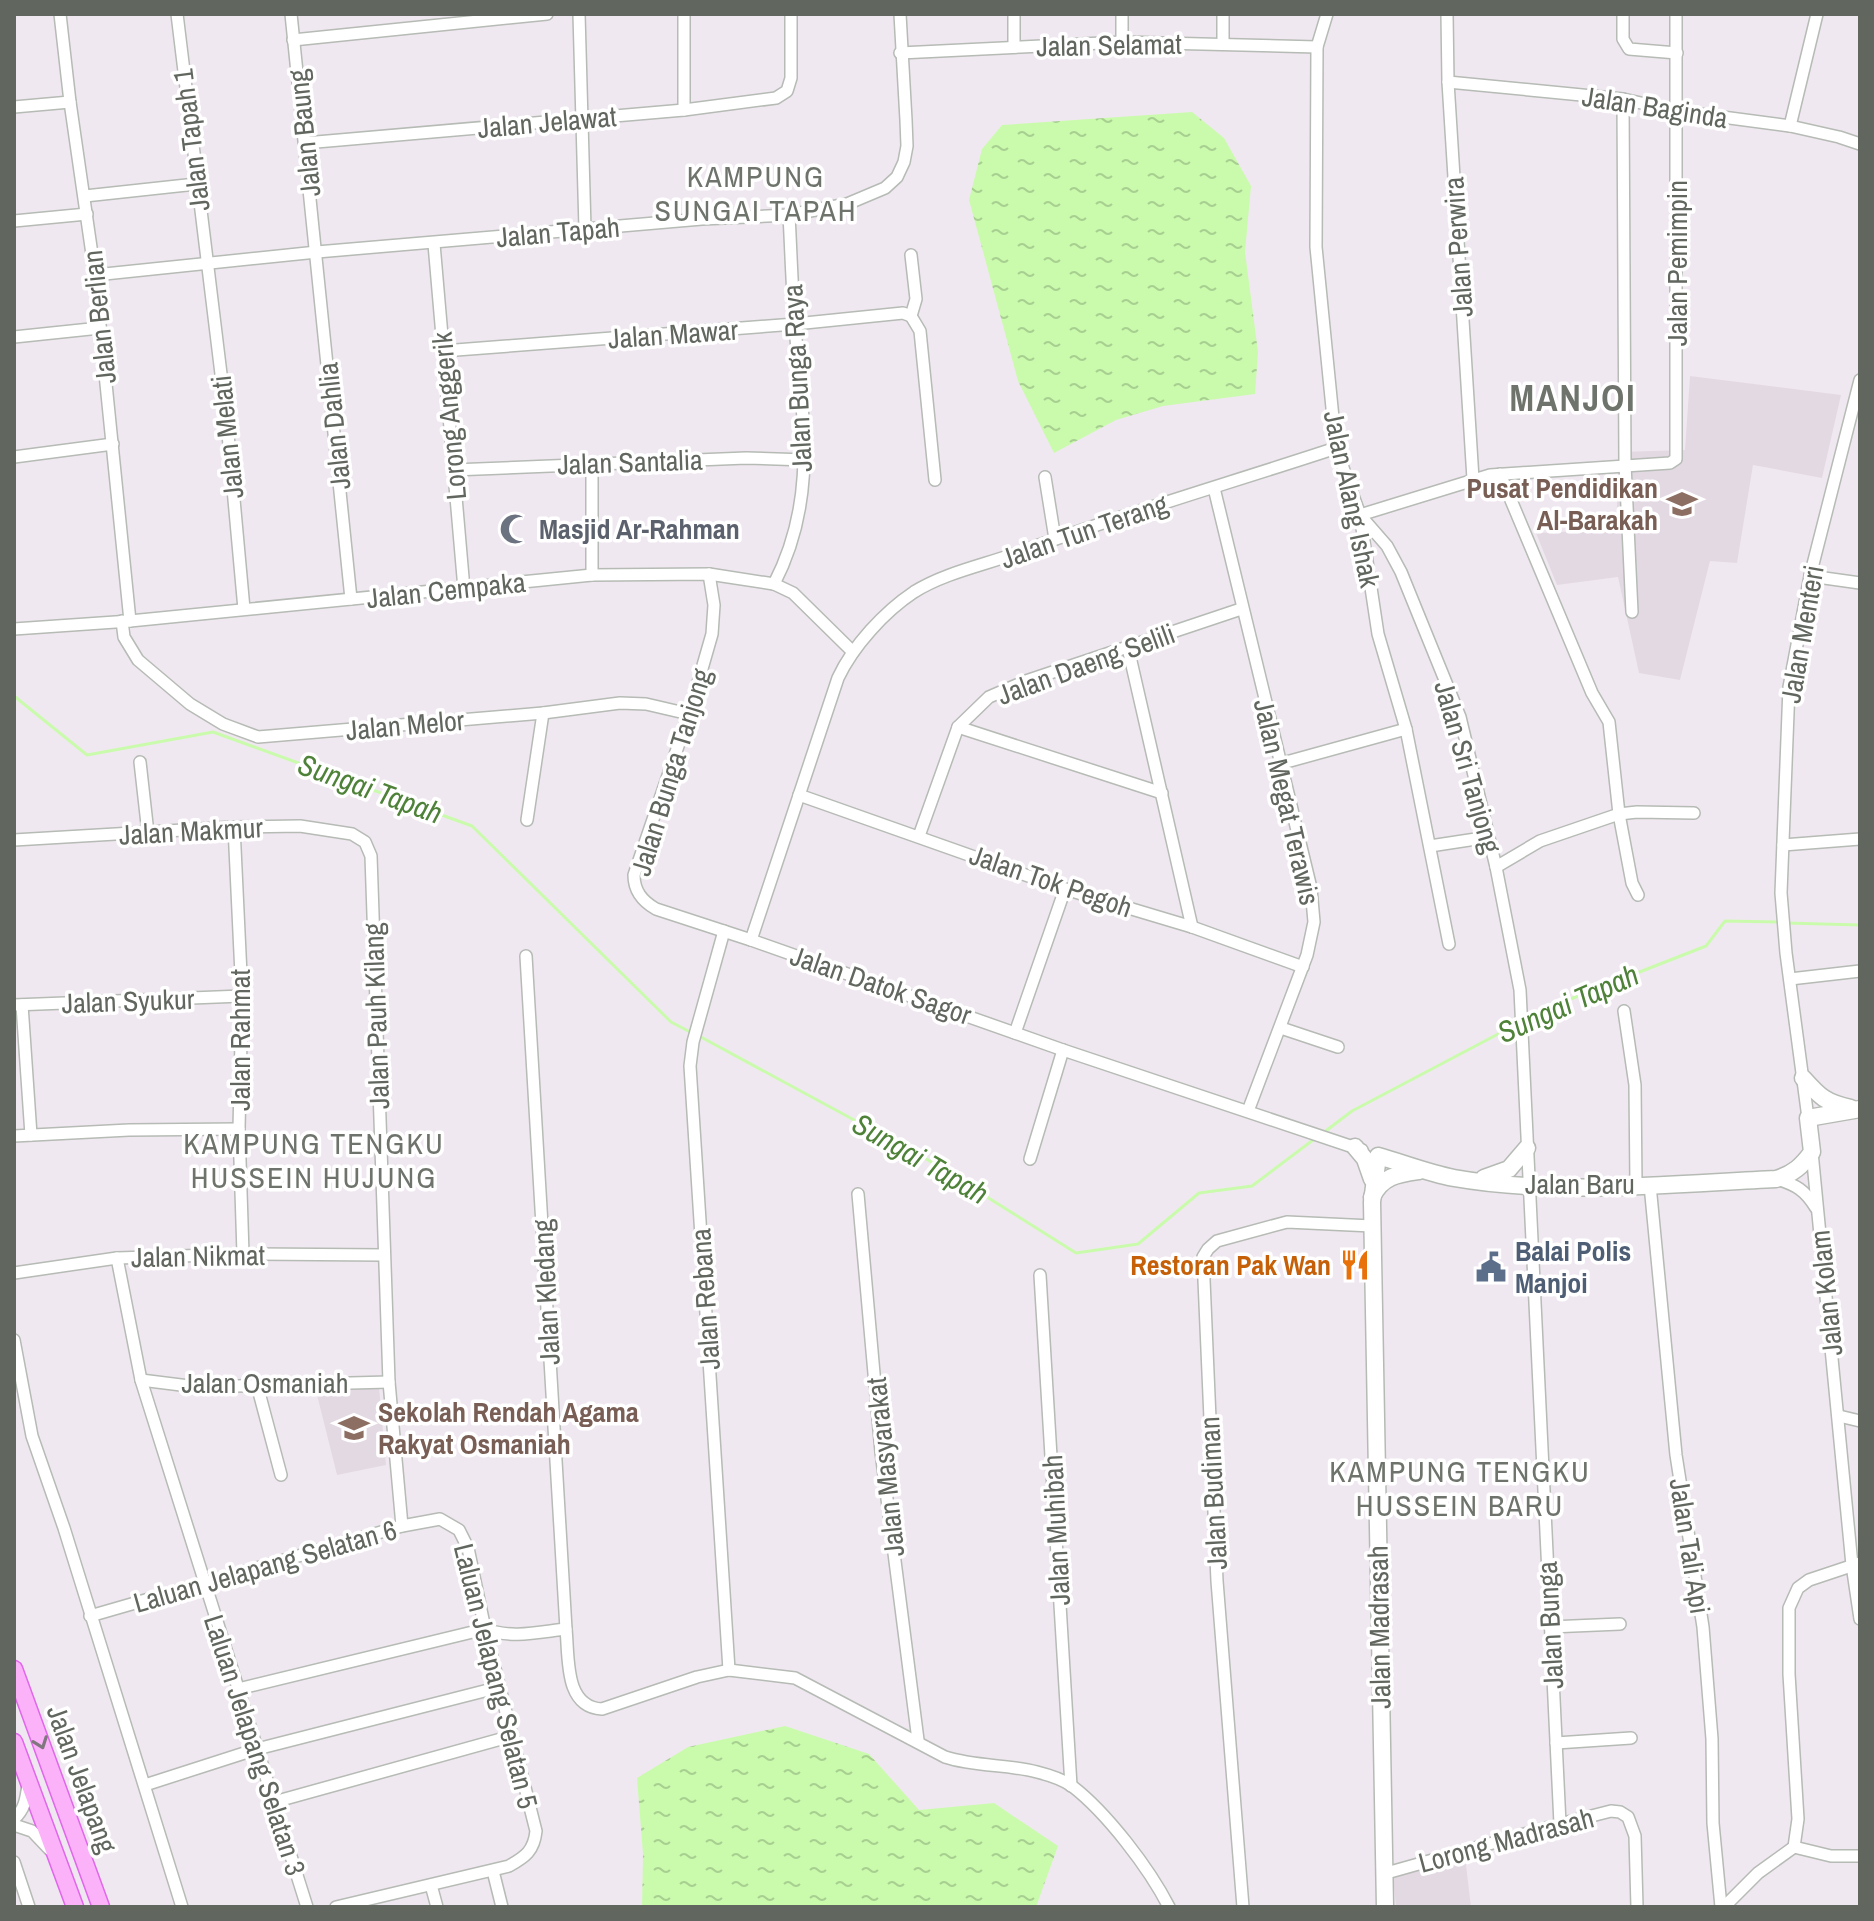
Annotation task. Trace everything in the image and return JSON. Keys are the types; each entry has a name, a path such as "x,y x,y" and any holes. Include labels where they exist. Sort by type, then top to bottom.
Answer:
{"main road":[{"name":"Jalan Jelapang","path":"14,1669 101,1907"},
{"name":"Jalan Jelapang","path":"14,1742 75,1907"}],"street":[{"name":"Jalan Berlian","path":"60,14 95,275 113,444 126,621"},
{"name":"Jalan Tapah 1","path":"177,14 206,265"},
{"name":"Jalan Baung","path":"291,14 317,252"},
{"path":"293,40 547,14"},
{"path":"579,14 585,229"},
{"path":"684,14 684,110"},
{"name":"Jalan Jelawat","path":"305,143 684,110 776,98 787,91 791,78 791,14"},
{"name":"Jalan Tapah","path":"95,275 317,252 789,215 867,198 897,177 907,146 900,14"},
{"path":"1014,14 1014,47"},
{"path":"1122,14 1122,42"},
{"path":"1223,14 1223,44"},
{"path":"1317,47 1327,14"},
{"name":"Jalan Perwira","path":"1447,14 1448,82 1473,479"},
{"path":"1623,14 1623,39 1629,49 1677,53"},
{"name":"Jalan Pemimpin","path":"1625,464 1670,463 1677,455 1676,14"},
{"path":"1790,126 1817,14"},
{"name":"Jalan Selamat","path":"900,53 1122,42 1317,47"},
{"name":"Jalan Alang Ishak","path":"1317,47 1316,247 1336,448 1360,515 1378,634 1406,729 1449,944"},
{"name":"Jalan Baginda","path":"1448,82 1623,99 1677,111 1790,126 1860,144"},
{"name":"Jalan Pemimpin","path":"1623,99 1625,464 1632,612"},
{"path":"14,107 70,102"},
{"path":"85,196 196,184"},
{"path":"14,221 87,214"},
{"name":"Jalan Bunga Raya","path":"774,584 792,543 806,460 789,215"},
{"name":"Lorong Anggerik","path":"434,244 464,589"},
{"name":"Jalan Dahlia","path":"317,252 351,599"},
{"path":"911,255 916,299 907,314 920,331 935,480"},
{"name":"Jalan Melati","path":"206,265 227,423 244,609"},
{"name":"Jalan Mawar","path":"443,351 907,314"},
{"path":"14,337 100,328"},
{"name":"Jalan Menteri","path":"1786,953 1781,893 1789,687 1810,576 1854,427 1860,380"},
{"path":"14,457 113,444"},
{"name":"Jalan Tun Terang","path":"853,652 898,604 917,591 1055,539 1336,448"},
{"name":"Jalan Santalia","path":"453,470 746,458 806,460"},
{"path":"592,463 592,575"},
{"path":"1360,515 1473,479 1625,464"},
{"path":"1500,474 1592,693 1609,722 1619,814 1632,883 1638,895"},
{"path":"1045,477 1055,539"},
{"name":"Jalan Megat Terawis","path":"1214,488 1311,888 1314,922 1303,967 1248,1111"},
{"name":"Jalan Sri Tanjong","path":"1360,515 1387,546 1401,572 1460,717 1496,867 1520,990 1522,1032"},
{"name":"Jalan Cempaka","path":"14,629 126,621 592,575 709,574 774,584 793,593 853,652"},
{"name":"Jalan Bunga Tanjong","path":"709,574 714,605 712,634 689,714 634,875 634,884 645,903 656,909 751,940"},
{"path":"1810,576 1860,583"},
{"name":"Jalan Daeng Selili","path":"919,836 958,727 989,697 1026,681 1241,609"},
{"name":"Jalan Melor","path":"126,621 124,637 138,660 190,704 223,724 258,737 543,713 620,703 646,704 689,714"},
{"path":"1128,648 1192,927"},
{"path":"751,940 830,700 853,652"},
{"path":"527,820 543,713"},
{"path":"958,727 1162,793"},
{"path":"1279,764 1406,729"},
{"path":"140,762 148,833"},
{"name":"Jalan Tok Pegoh","path":"799,795 1065,889 1192,927 1303,967"},
{"path":"1496,867 1540,841 1619,814 1694,813"},
{"name":"Jalan Makmur","path":"14,840 300,826 352,834 365,842"},
{"name":"Jalan Rahmat","path":"234,827 242,996 239,1129 243,1254"},
{"path":"1430,846 1489,837"},
{"path":"1783,845 1860,839"},
{"name":"Jalan Pauh Kilang","path":"365,842 371,856 389,1382 402,1526"},
{"path":"1015,1033 1065,889"},
{"name":"Jalan Rebana","path":"724,931 693,1042 691,1090 729,1670"},
{"name":"Jalan Datok Sagor","path":"751,940 1063,1050 1350,1145"},
{"name":"Jalan Kolam","path":"1786,953 1812,1149 1860,1619"},
{"name":"Jalan Kledang","path":"526,956 566,1629 572,1684 582,1703 602,1709 697,1677 729,1670"},
{"path":"1790,979 1860,971"},
{"name":"Jalan Syukur","path":"18,1005 242,996"},
{"path":"18,1005 31,1135"},
{"name":"Jalan Tali Api","path":"1624,1011 1676,1455 1703,1627 1712,1739 1713,1823 1722,1907"},
{"path":"1281,1028 1338,1047"},
{"name":"Jalan Bunga","path":"1522,1032 1560,1824"},
{"path":"1030,1159 1063,1050"},
{"path":"1803,1078 1818,1096 1831,1104 1859,1109"},
{"path":"1808,1118 1859,1109"},
{"path":"1776,1179 1799,1168 1812,1149 1817,1131 1832,1114"},
{"path":"14,1136 129,1130 239,1129"},
{"path":"1350,1145 1365,1159 1372,1191 1391,1176 1424,1170"},
{"name":"Jalan Baru","path":"1350,1145 1453,1178 1529,1186 1776,1179"},
{"path":"1474,1180 1509,1169 1517,1164 1527,1148"},
{"name":"Jalan Madrasah","path":"1378,1156 1372,1191 1372,1226 1385,1907"},
{"name":"Jalan Kolam","path":"1776,1179 1795,1184 1805,1191 1818,1211"},
{"name":"Jalan Masyarakat","path":"858,1194 881,1452 918,1740"},
{"name":"Jalan Budiman","path":"1243,1907 1217,1581 1203,1257 1217,1241 1287,1222 1372,1226"},
{"name":"Jalan Nikmat","path":"14,1273 117,1258 243,1254 384,1255"},
{"name":"Laluan Jelapang Selatan 3","path":"117,1258 141,1380 307,1907"},
{"name":"Jalan Muhibah","path":"1040,1275 1071,1786"},
{"path":"14,1340 32,1436 64,1528 182,1907"},
{"name":"Jalan Osmaniah","path":"141,1380 197,1387 389,1382"},
{"path":"257,1385 281,1475"},
{"path":"1839,1416 1860,1421"},
{"name":"Laluan Jelapang Selatan 6","path":"90,1616 402,1526 440,1519"},
{"name":"Laluan Jelapang Selatan 5","path":"440,1519 459,1530 468,1548 536,1831 535,1844 520,1860 493,1871"},
{"path":"1722,1907 1758,1873 1794,1847 1798,1819 1789,1674 1789,1608 1798,1588 1809,1580 1856,1564"},
{"path":"1550,1627 1620,1624"},
{"path":"238,1689 485,1629 499,1635 516,1635 566,1629"},
{"path":"729,1670 795,1678 918,1740 945,1757 966,1764 1053,1776 1071,1786 1130,1847 1169,1907"},
{"path":"145,1785 257,1749 500,1687"},
{"path":"274,1802 512,1736"},
{"path":"1556,1743 1631,1738"},
{"path":"14,1819 26,1803 28,1780"},
{"name":"Lorong Madrasah","path":"1383,1874 1611,1811 1628,1817 1635,1836 1637,1907"},
{"path":"14,1825 32,1831 56,1856"},
{"path":"1794,1847 1831,1856 1860,1856"},
{"path":"15,1869 29,1907"},
{"path":"336,1907 493,1871 502,1907"},
{"path":"431,1885 437,1907"}],"shaded area":[{"name":"Pusat Pendidikan Al-Barakah","path":"1690,376 1841,395 1822,478 1753,465 1737,563 1710,561 1680,680 1639,673 1618,577 1557,585 1536,533 1616,530 1619,452 1685,450"},
{"name":"Sekolah Rendah Agama Rakyat Osmaniah","path":"379,1387 386,1465 337,1475 316,1391"},
{"path":"1465,1856 1471,1907 1396,1907 1393,1876"}],"water":[{"path":"1192,112 1224,138 1251,186 1245,252 1258,352 1255,394 1163,406 1116,420 1054,453 1018,381 969,200 982,149 1002,125"},
{"path":"785,1726 869,1754 919,1810 994,1803 1058,1846 1036,1907 642,1907 643,1854 637,1778 688,1747"}],"waterway":[{"name":"Sungai Tapah","path":"14,696 87,755 213,732 472,826 671,1022 692,1033"},
{"name":"Sungai Tapah","path":"1525,1020 1550,1007 1706,946 1725,921 1778,922"},
{"name":"Sungai Tapah","path":"1786,923 1860,925"},
{"name":"Sungai Tapah","path":"1323,1133 1352,1111 1519,1023"},
{"name":"Sungai Tapah","path":"699,1036 928,1160 1076,1253 1138,1244 1199,1193 1252,1186 1317,1137"}],"place":[{"name":"Pusat Pendidikan Al-Barakah","path":"1682,504"},
{"name":"Masjid Ar-Rahman","path":"515,529"},
{"name":"Restoran Pak Wan","path":"1355,1265"},
{"name":"Balai Polis Manjoi","path":"1491,1267"},
{"name":"Sekolah Rendah Agama Rakyat Osmaniah","path":"354,1428"}],"district":[{"name":"KAMPUNG SUNGAI TAPAH","path":"756,194"},
{"name":"MANJOI","path":"1573,398"},
{"name":"KAMPUNG TENGKU HUSSEIN HUJUNG","path":"314,1161"},
{"name":"KAMPUNG TENGKU HUSSEIN BARU","path":"1460,1489"}]}
